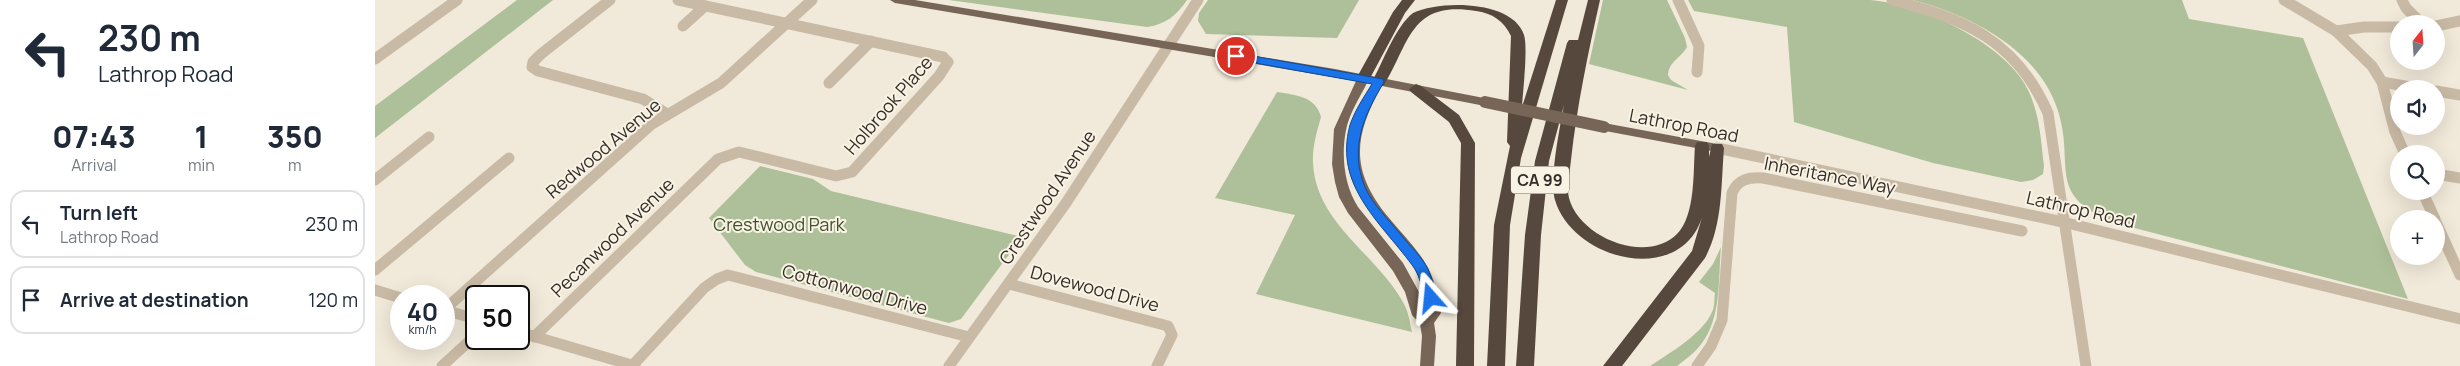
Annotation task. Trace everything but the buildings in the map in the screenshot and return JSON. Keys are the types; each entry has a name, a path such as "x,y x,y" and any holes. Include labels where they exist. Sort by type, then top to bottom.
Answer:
{"highway":[{"path":"1363,79 1399,12 1409,0"},
{"name":"CA 99","path":"1496,366 1502,225 1514,158 1562,0"},
{"name":"CA 99","path":"1525,366 1533,235 1542,161 1587,0"},
{"path":"1593,0 1570,101 1565,146 1561,198 1571,220 1595,241 1607,246 1637,252 1669,247 1683,238 1693,218 1710,147"},
{"path":"1379,82 1413,21 1425,12 1446,5 1464,4 1484,7 1501,15 1513,25 1519,40 1515,93 1514,158"},
{"path":"1416,89 1455,118 1464,129 1468,143 1465,366"},
{"path":"1612,366 1699,254 1706,238 1709,222 1710,147"}],"main road":[{"name":"Lathrop Road","path":"895,0 1363,79 1710,147"},
{"path":"1363,79 1340,129 1338,164 1341,182 1345,197 1398,267 1411,292 1419,316 1427,322 1429,336 1427,366"},
{"path":"1379,82 1363,107 1356,125 1353,156 1355,171 1360,188 1369,203 1422,270 1435,313 1427,322"}],"street":[{"path":"375,59 457,0"},
{"path":"678,0 871,41"},
{"name":"Redwood Avenue","path":"455,300 652,124 721,83 812,0"},
{"name":"Crestwood Avenue","path":"949,366 1066,203 1198,0"},
{"path":"1678,0 1699,46 1697,72"},
{"path":"1892,0 1928,10 1970,27 2008,52 2034,79 2048,113 2086,366"},
{"path":"2283,0 2336,30 2357,49 2382,82 2395,132 2401,145"},
{"path":"2402,0 2406,8 2413,15"},
{"path":"609,1 538,57 532,64 538,71 643,99 667,114"},
{"path":"683,26 705,6"},
{"path":"2445,24 2460,21"},
{"path":"2336,30 2390,27"},
{"path":"829,83 871,41"},
{"name":"Holbrook Place","path":"852,172 939,76 948,62 943,57 871,41"},
{"path":"2382,82 2390,83"},
{"path":"2445,92 2460,95"},
{"path":"375,180 429,138"},
{"name":"Lathrop Road","path":"1710,147 2063,222 2460,319"},
{"name":"Pecanwood Avenue","path":"534,337 718,159 731,152 739,152 836,176 852,172"},
{"path":"375,270 509,158"},
{"path":"2445,176 2460,178"},
{"name":"Inheritance Way","path":"1697,366 1711,346 1723,320 1732,193 1733,188 1740,182 1751,178 1763,178 2021,231"},
{"path":"1957,198 1958,218"},
{"path":"2445,241 2459,270"},
{"name":"Cottonwood Drive","path":"634,366 704,288 715,280 732,275 969,337"},
{"name":"Dovewood Drive","path":"1009,284 1164,324 1171,329 1172,335 1169,346 1157,366"},
{"path":"375,290 390,295"},
{"path":"530,336 634,366"},
{"path":"442,366 465,344"}],"green space":[{"path":"517,0 553,0 375,138 375,106"},
{"path":"949,0 1187,0 1179,11 1170,18 1160,24 1147,27"},
{"path":"1208,0 1359,0 1337,38 1206,34 1198,21 1199,13"},
{"path":"1603,0 1667,0 1685,38 1687,47 1673,63 1668,75 1671,80 1688,90 1589,64"},
{"path":"1688,0 1870,0 1891,3 1937,18 1983,43 2018,74 2029,92 2036,110 2044,166 2043,174 2033,180 2021,182 1933,163 1794,122 1787,27 1694,11"},
{"path":"1913,0 2182,0 2189,19 2303,38 2390,254 2390,265 2394,265 2408,299 2119,224 2095,213 2080,202 2071,190 2067,177 2062,128 2057,108 2047,87 2034,68 2018,52 1978,25"},
{"path":"1277,92 1304,98 1315,105 1318,110 1321,117 1315,140 1313,163 1317,185 1325,204 1350,239 1394,288 1405,306 1412,332 1256,294 1295,215 1215,198"},
{"name":"Crestwood Park","path":"760,166 813,179 831,191 1022,237 961,319 949,323 756,272 745,265 709,218"},
{"path":"1721,247 1719,287 1715,313 1706,338 1696,351 1677,366 1650,366 1693,336 1712,312 1715,293 1699,282 1713,264"}],"route":[{"path":"1236,56 1379,82 1363,107 1356,125 1353,138 1355,171 1360,188 1369,203 1422,270 1431,298"}]}
